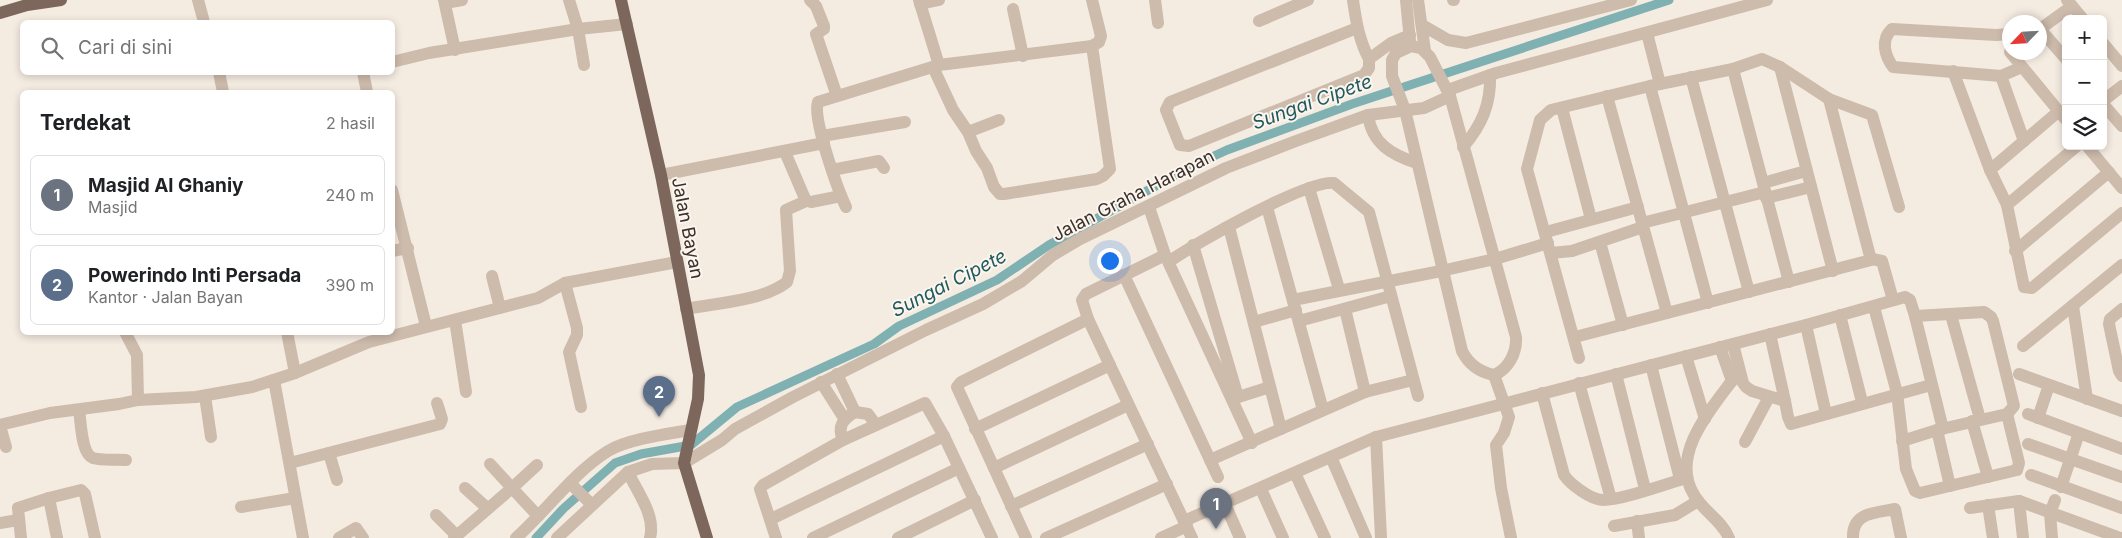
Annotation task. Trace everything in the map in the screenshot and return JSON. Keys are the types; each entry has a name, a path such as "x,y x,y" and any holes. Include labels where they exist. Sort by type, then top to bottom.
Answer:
{"main road":[{"path":"0,12 61,0"},
{"name":"Jalan Bayan","path":"621,0 661,175 700,386 685,457"},
{"path":"685,457 707,538"}],"street":[{"path":"198,0 203,20"},
{"path":"455,50 444,2 462,0"},
{"path":"569,0 578,29 584,65"},
{"path":"810,0 816,6 824,26 824,29 816,34 837,96"},
{"path":"939,0 919,2 936,66 953,110 968,132 976,151 987,168 994,188 1000,194 1103,176 1110,169 1111,165 1092,46"},
{"path":"812,202 843,202 823,140 816,104 821,100 962,60 1023,56 1092,46 1100,42 1101,36 1092,0"},
{"path":"1155,0 1158,23"},
{"path":"1259,21 1308,0"},
{"path":"1353,0 1357,28 1368,60 1369,68 1364,75 1188,146 1180,145 1166,110 1167,104 1357,28"},
{"path":"1406,0 1410,41"},
{"path":"1418,0 1425,51"},
{"path":"1422,25 1448,40 1466,44 1631,0"},
{"path":"1712,14 1720,0"},
{"path":"1404,106 1424,108 1447,90 1490,75 1767,0"},
{"path":"2047,23 2070,3 2080,15"},
{"path":"1013,9 1023,56"},
{"path":"395,61 429,53 578,29 627,24"},
{"path":"2002,35 1892,29 1888,33 1885,51 1894,67 2001,76 2022,67"},
{"path":"1647,33 1655,85 1684,212 1708,303"},
{"path":"1996,35 2002,42"},
{"path":"2047,37 2062,54"},
{"path":"1368,60 1391,43 1410,41 1425,51 1447,90 1495,259 1516,344 1511,360 1500,372 1494,375"},
{"path":"1410,41 1396,53 1391,68 1392,76 1404,106 1441,271 1466,359 1476,368 1494,375 1509,417 1504,433 1496,445 1497,461 1511,538"},
{"path":"2107,48 2122,66"},
{"path":"1579,358 1575,337 1528,176 1528,163 1540,120 1551,110 1733,68 1757,58 1767,60 1829,99 1872,115 1899,207"},
{"path":"1990,170 2024,142 2062,116 2016,60"},
{"path":"1780,67 1833,271"},
{"path":"1733,68 1789,282"},
{"path":"1953,71 1990,170 2007,205 2024,287 2030,289 2122,213"},
{"path":"220,75 223,90"},
{"path":"364,75 367,90"},
{"path":"1464,147 1474,135 1485,114 1490,91 1490,75"},
{"path":"2001,76 2024,142"},
{"path":"1691,77 1749,292"},
{"path":"2107,99 2122,86"},
{"path":"1606,96 1668,313"},
{"path":"1829,99 1872,259"},
{"path":"2105,105 2122,126"},
{"name":"Jalan Graha Harapan","path":"685,457 821,382 926,330 973,310 1022,281 1058,252 1226,168 1368,115 1404,106"},
{"path":"1562,108 1591,219"},
{"path":"1368,115 1374,136 1381,145 1400,157 1418,163"},
{"path":"968,132 998,120"},
{"path":"661,175 785,152 823,140 905,122"},
{"path":"2007,205 2072,150"},
{"path":"2090,150 2122,188"},
{"path":"686,309 755,296 775,290 787,282 790,271 786,210 806,201 785,152"},
{"path":"832,170 879,161 884,168"},
{"path":"1765,191 1806,171"},
{"path":"2016,251 2109,172"},
{"path":"1188,529 1088,319 1082,300 1083,297 1124,275 1168,258 1267,207 1309,188 1334,183 1367,208 1418,396"},
{"path":"1548,243 1564,253 1684,212 1765,191 1811,187"},
{"path":"1309,188 1339,289"},
{"path":"395,201 426,326"},
{"path":"1254,322 1296,310 1339,289 1441,271 1495,259 1548,243 1591,219 1638,206"},
{"path":"1149,207 1168,258 1235,398 1252,443"},
{"path":"1267,207 1323,410"},
{"path":"1229,227 1281,429"},
{"path":"1600,242 1623,325"},
{"path":"1193,245 1235,398"},
{"path":"395,250 408,248"},
{"path":"1575,337 1833,271 1872,259 1882,261 1893,300"},
{"path":"395,335 538,298 566,283 677,262"},
{"path":"2024,346 2122,265"},
{"path":"1124,275 1218,477"},
{"path":"492,276 500,308"},
{"path":"566,283 578,328 577,335 569,352 581,407"},
{"path":"1296,310 1345,309 1391,296"},
{"path":"1161,538 1188,529 1225,504 1376,437 1874,307 1893,300 1908,298 1915,316 1931,385 1950,486"},
{"path":"2073,306 2087,399"},
{"path":"1874,307 1897,393 1906,468 1915,491 1920,493 2014,471 2019,468 2007,414"},
{"path":"1345,309 1366,392"},
{"path":"2122,309 2110,319 2118,371 2122,376"},
{"path":"1902,441 1976,420 2007,414 2012,411 2014,401 1992,317 1984,312 1915,316"},
{"path":"1951,314 1988,477"},
{"path":"1840,315 1862,402"},
{"path":"1026,538 957,389 959,384 1088,319"},
{"path":"455,320 466,392"},
{"path":"1806,325 1826,414"},
{"path":"1770,334 1791,424 1862,402 1931,385"},
{"path":"127,335 137,355 138,400"},
{"path":"288,335 295,373"},
{"path":"6,447 0,425 50,413 138,400 205,396 252,387 295,373 369,342 394,335"},
{"path":"1726,345 1736,376 1746,387 1769,397 1785,401"},
{"path":"1686,356 1705,419"},
{"path":"975,429 1110,364"},
{"path":"1651,365 1672,447 1683,479 1698,501 1722,525 1729,538"},
{"path":"837,374 849,415"},
{"path":"1616,374 1645,489"},
{"path":"2019,374 2122,411"},
{"path":"1683,479 1692,440 1736,376"},
{"path":"274,380 303,538"},
{"path":"1210,460 1366,392 1413,380"},
{"path":"821,382 849,415"},
{"path":"1579,383 1611,499"},
{"path":"2049,385 2033,416 2122,449"},
{"path":"1235,398 1270,387"},
{"path":"1542,393 1564,475 1567,480 1601,500 1611,499 1683,479"},
{"path":"205,396 211,437"},
{"path":"1745,442 1769,397"},
{"path":"290,463 440,424 442,420 437,403"},
{"path":"776,538 760,489 763,485 843,440 925,403 944,436 975,500 989,537"},
{"path":"994,468 1128,405"},
{"path":"80,410 84,446 88,455 93,458 126,460"},
{"path":"849,415 868,414 876,425"},
{"path":"843,440 840,428 849,415"},
{"path":"516,538 573,486 604,454 621,445 690,432"},
{"path":"2061,487 2079,433"},
{"path":"770,519 944,436"},
{"path":"1376,437 1381,538"},
{"path":"1672,447 1692,440"},
{"path":"1011,506 1148,444"},
{"path":"2028,444 2122,478"},
{"path":"329,452 336,480"},
{"path":"1330,456 1366,538"},
{"path":"557,538 589,502 628,472 652,464 685,457"},
{"path":"490,464 538,516"},
{"path":"436,515 456,537 536,465"},
{"path":"813,538 959,468"},
{"path":"628,472 649,514 651,524 650,538"},
{"path":"1295,473 1325,538"},
{"path":"2031,475 2122,508"},
{"path":"1582,489 1606,482"},
{"path":"1046,538 1166,484"},
{"path":"573,486 589,502"},
{"path":"465,488 487,508"},
{"path":"1260,489 1283,538"},
{"path":"21,538 18,508 81,490 84,492 95,538"},
{"path":"49,498 57,538"},
{"path":"241,507 295,498"},
{"path":"898,538 975,500"},
{"path":"2052,538 2050,513 2055,500"},
{"path":"1614,526 1675,515 1698,501"},
{"path":"2018,501 2023,538"},
{"path":"1970,508 2018,501 2050,513 2092,533 2120,538 2122,533"},
{"path":"1225,504 1240,538"},
{"path":"1988,505 1993,538"},
{"path":"1853,538 1854,525 1858,519 1895,509 1901,538"},
{"path":"0,524 18,520"},
{"path":"1637,522 1639,538"},
{"path":"338,538 356,528 363,538"}],"waterway":[{"name":"Sungai Cipete","path":"536,538 564,508 615,463 641,454 691,445 737,407 874,344 899,326 997,280 1049,245 1190,167 1227,150 1352,104 1669,0"}],"place":[{"name":"Powerindo Inti Persada","path":"659,417"},
{"name":"Masjid Al Ghaniy","path":"1216,529"}]}
